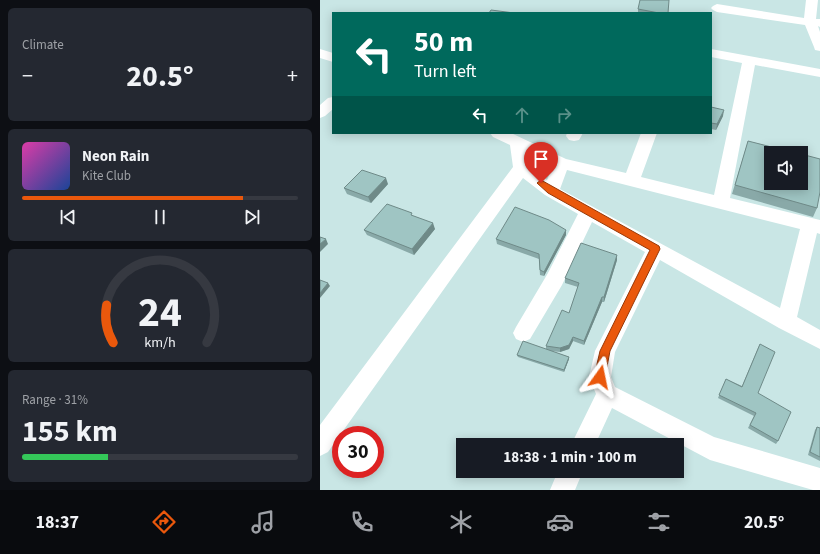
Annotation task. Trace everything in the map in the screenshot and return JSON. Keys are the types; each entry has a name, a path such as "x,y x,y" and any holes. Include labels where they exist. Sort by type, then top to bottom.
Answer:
{"street":[{"path":"812,0 820,47"},
{"path":"717,8 815,22"},
{"path":"320,53 332,58"},
{"path":"712,54 820,73"},
{"path":"721,202 749,60"},
{"path":"320,113 332,102"},
{"path":"500,134 562,163 815,225 786,322"},
{"path":"632,180 649,134"},
{"path":"517,142 522,168 551,190 820,340"},
{"path":"551,190 562,163"},
{"path":"320,444 522,168"},
{"path":"523,333 555,280 588,212"},
{"path":"656,249 605,351 600,377 607,394 710,448 820,480"},
{"path":"587,438 607,394"},
{"path":"562,490 568,478"}],"building":[{"path":"640,0 669,0 668,12 654,12 638,9"},
{"path":"491,10 506,12 490,12"},
{"path":"712,107 724,110 717,124 712,123"},
{"path":"748,141 768,146 764,146 764,190 808,190 808,156 820,159 820,192 817,208 735,185"},
{"path":"362,170 386,178 368,197 344,188"},
{"path":"387,204 412,213 411,215 433,223 412,249 364,230"},
{"path":"515,207 549,220 566,230 544,272 540,270 539,254 496,239"},
{"path":"320,237 326,239 320,244"},
{"path":"581,243 617,255 604,297 602,297 584,341 573,337 569,345 560,348 546,346 562,310 569,313 579,283 565,278"},
{"path":"320,280 328,283 320,293"},
{"path":"523,341 569,357 564,370 517,355"},
{"path":"760,344 775,352 758,393 791,412 778,441 750,425 756,413 719,395 726,379 742,387"},
{"path":"817,427 820,428 820,457 810,452"}],"route":[{"path":"541,183 656,249 605,351 600,377"}]}
